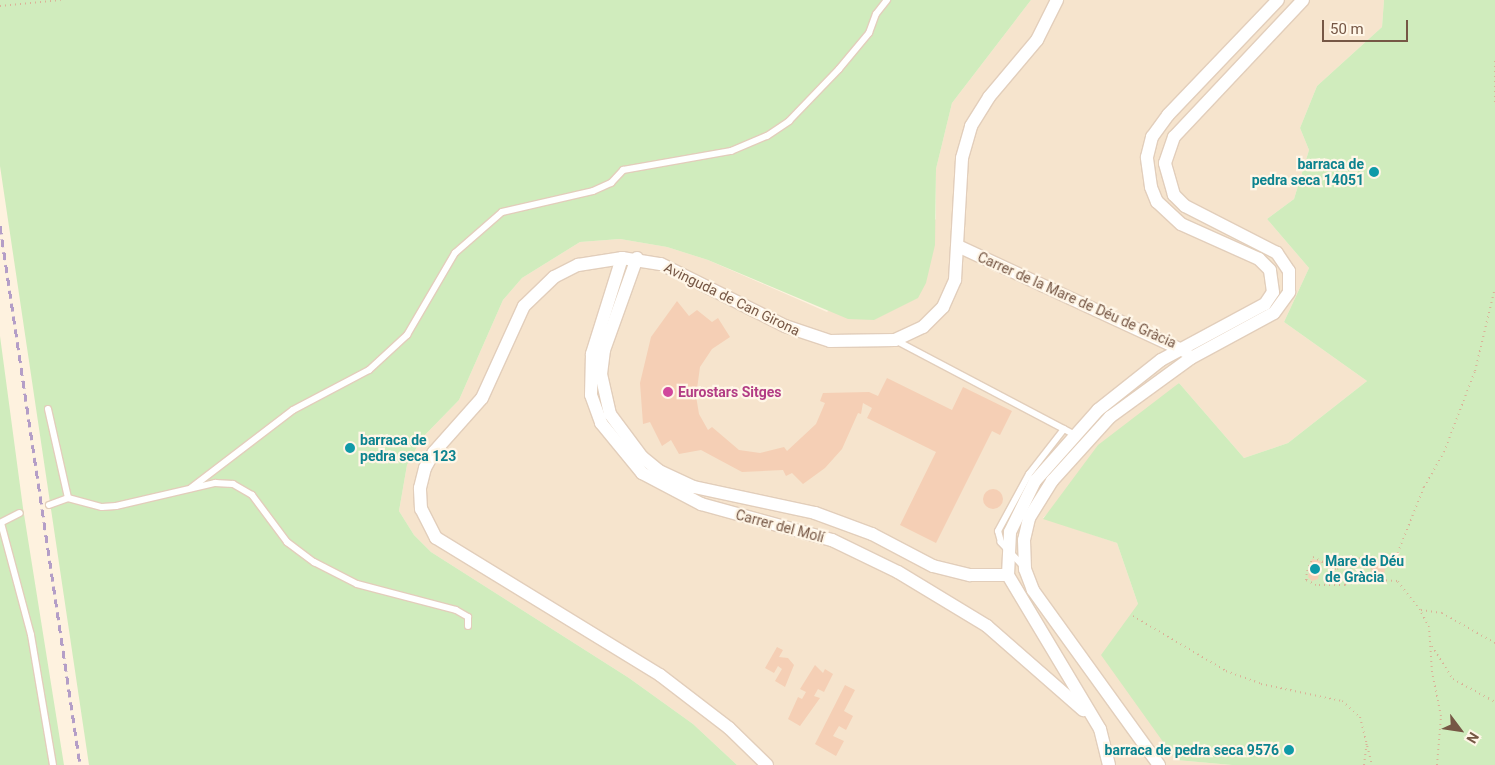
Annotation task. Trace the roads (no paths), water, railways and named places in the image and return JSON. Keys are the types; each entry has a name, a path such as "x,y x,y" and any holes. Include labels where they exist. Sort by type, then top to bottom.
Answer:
{"street":[{"name":"Avinguda de Can Girona","path":"767,765 729,728 660,675 445,546 432,533 421,508 420,488 428,462 482,398 524,306 566,271 622,258 637,258 676,270 807,335 849,343 894,340 923,328 943,307 955,280 960,247 962,158 971,126 989,97 1037,40 1058,0"},
{"path":"1159,765 1033,590 1025,569 1024,540 1029,518 1052,481 1110,417 1187,353 1265,304 1274,282 1270,270 1259,259 1182,224 1157,202 1148,172 1148,149 1168,115 1278,0"},
{"path":"1109,765 1100,729 1008,575 1008,548 1014,520 1026,496 1068,432 1126,386 1187,353 1274,313 1289,292 1289,271 1277,253 1185,206 1174,194 1165,163 1168,149 1174,137 1303,0"},
{"name":"Carrer de la Mare de Déu de Gràcia","path":"960,247 1187,353"},
{"name":"Carrer del Molí","path":"622,258 592,354 591,395 601,423 642,473 701,504 832,540 898,572 987,626 1075,701 1100,729"},
{"name":"Carrer del Molí","path":"637,258 604,350 601,374 610,414 642,457 659,471 694,488 815,513 872,534 933,566 970,575 1008,575"}],"lane":[{"path":"191,488 293,410 369,370 407,336 455,253 502,212 593,191 610,183 623,170 731,151 767,136 789,121 845,62 869,33 876,14 887,0"},
{"path":"894,340 1068,432 1029,474 1003,522 998,536 1025,569"},
{"path":"48,409 68,498"},
{"path":"49,505 68,498 102,507 116,506 191,488 233,484 252,495 287,542 314,562 357,584 456,610 468,617 468,626"},
{"path":"20,513 1,523 31,635 52,765"}],"railway":[{"path":"0,226 80,765"}],"place":[{"name":"barraca de pedra seca 14051","path":"1374,172"},
{"name":"Eurostars Sitges","path":"668,392"},
{"name":"barraca de pedra seca 123","path":"350,448"},
{"name":"Mare de Déu de Gràcia","path":"1315,569"},
{"name":"barraca de pedra seca 9576","path":"1289,750"}]}
